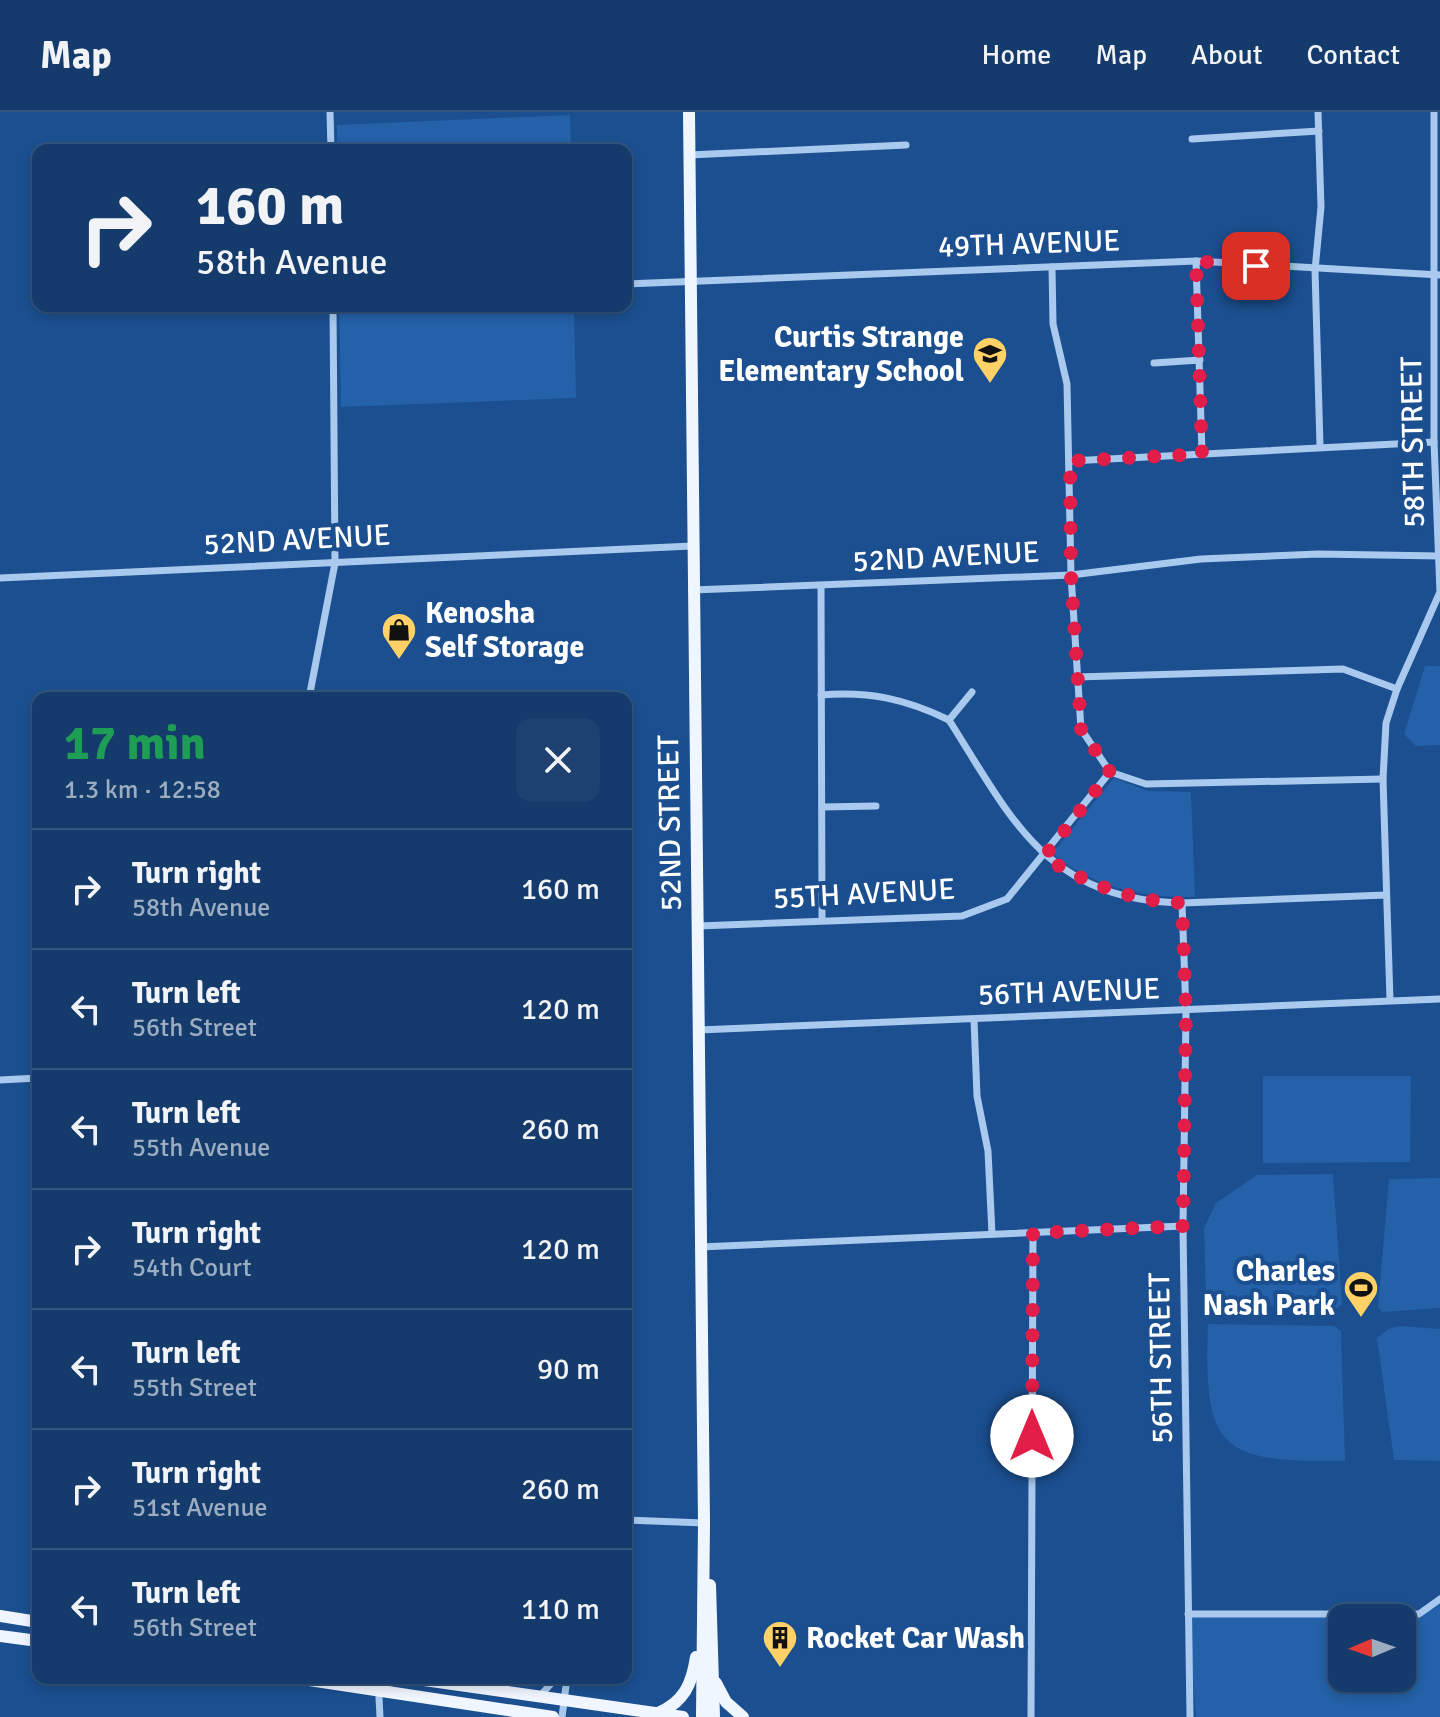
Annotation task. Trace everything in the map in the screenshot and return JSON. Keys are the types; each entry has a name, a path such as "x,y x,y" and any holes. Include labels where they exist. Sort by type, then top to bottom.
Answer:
{"main road":[{"name":"52ND STREET","path":"689,112 704,1529 702,1717"},
{"name":"52ND STREET","path":"704,1529 713,1612 714,1717"},
{"path":"658,1713 680,1700 693,1679 703,1606"},
{"path":"0,1616 32,1621"},
{"path":"0,1636 32,1640"},
{"path":"714,1678 726,1702 743,1717"},
{"path":"379,1684 553,1717"},
{"path":"453,1684 683,1717"}],"street":[{"path":"1318,112 1321,207 1315,270 1320,446"},
{"name":"58TH STREET","path":"1390,1000 1383,779 1386,723 1397,689 1436,603 1440,556 1434,442 1437,275 1434,112"},
{"path":"330,116 331,144"},
{"path":"1192,139 1319,131"},
{"path":"689,155 906,145"},
{"path":"1196,261 1202,454"},
{"name":"49TH AVENUE","path":"632,284 1196,261 1437,275"},
{"path":"1052,267 1053,324 1067,384 1071,575 1081,729 1110,772 1146,784 1383,779"},
{"path":"310,692 335,563 333,312"},
{"path":"1154,363 1200,360"},
{"path":"1070,461 1434,442"},
{"name":"52ND AVENUE","path":"0,578 692,546"},
{"name":"52ND AVENUE","path":"692,590 1071,575 1201,559 1318,554 1440,556"},
{"path":"821,586 822,920"},
{"path":"1077,677 1343,669 1397,689"},
{"path":"821,695 858,692 901,700 949,720 1002,807 1044,857 1101,888 1149,900 1182,903 1386,895"},
{"path":"949,720 972,692"},
{"name":"55TH AVENUE","path":"698,926 962,916 1007,899 1110,772"},
{"path":"822,807 876,806"},
{"name":"56TH STREET","path":"1182,903 1186,1012 1183,1226 1190,1717"},
{"name":"56TH AVENUE","path":"699,1030 1440,999"},
{"path":"974,1020 977,1096 988,1151 992,1234"},
{"path":"0,1080 32,1078"},
{"path":"700,1247 1183,1226"},
{"path":"1031,1717 1033,1233"},
{"path":"632,1521 704,1529"},
{"path":"1188,1614 1419,1614 1440,1599"},
{"path":"379,1684 380,1717"},
{"path":"540,1696 551,1684"},
{"path":"562,1717 566,1684"}],"shaded area":[{"path":"570,115 571,144 337,144 337,125"},
{"path":"339,312 574,312 576,398 341,407"},
{"path":"1425,666 1440,666 1440,745 1416,746 1404,734"},
{"path":"1114,778 1148,791 1191,792 1195,897 1158,896 1122,889 1088,876 1056,857 1054,851"},
{"path":"1263,1076 1411,1076 1410,1162 1263,1163"},
{"path":"1333,1174 1342,1304 1332,1312 1206,1300 1204,1228 1216,1203 1257,1175"},
{"path":"1440,1178 1440,1308 1382,1312 1378,1307 1389,1179"},
{"path":"1208,1324 1334,1326 1341,1331 1345,1461 1271,1458 1246,1452 1228,1441 1216,1424 1210,1400"},
{"path":"1400,1326 1440,1329 1440,1461 1394,1460 1377,1338 1388,1329"},
{"path":"1440,1599 1440,1717 1196,1717 1188,1614 1328,1614 1328,1692 1416,1692 1416,1614"}],"place":[{"name":"Curtis Strange Elementary School","path":"990,385"},
{"name":"Kenosha Self Storage","path":"399,661"},
{"name":"Charles Nash Park","path":"1361,1319"},
{"name":"Rocket Car Wash","path":"780,1669"}],"route":[{"path":"1032,1436 1033,1233 1183,1226 1186,1012 1182,903 1149,900 1101,888 1044,857 1110,772 1081,729 1071,575 1070,461 1202,454 1196,261 1256,266"}]}
